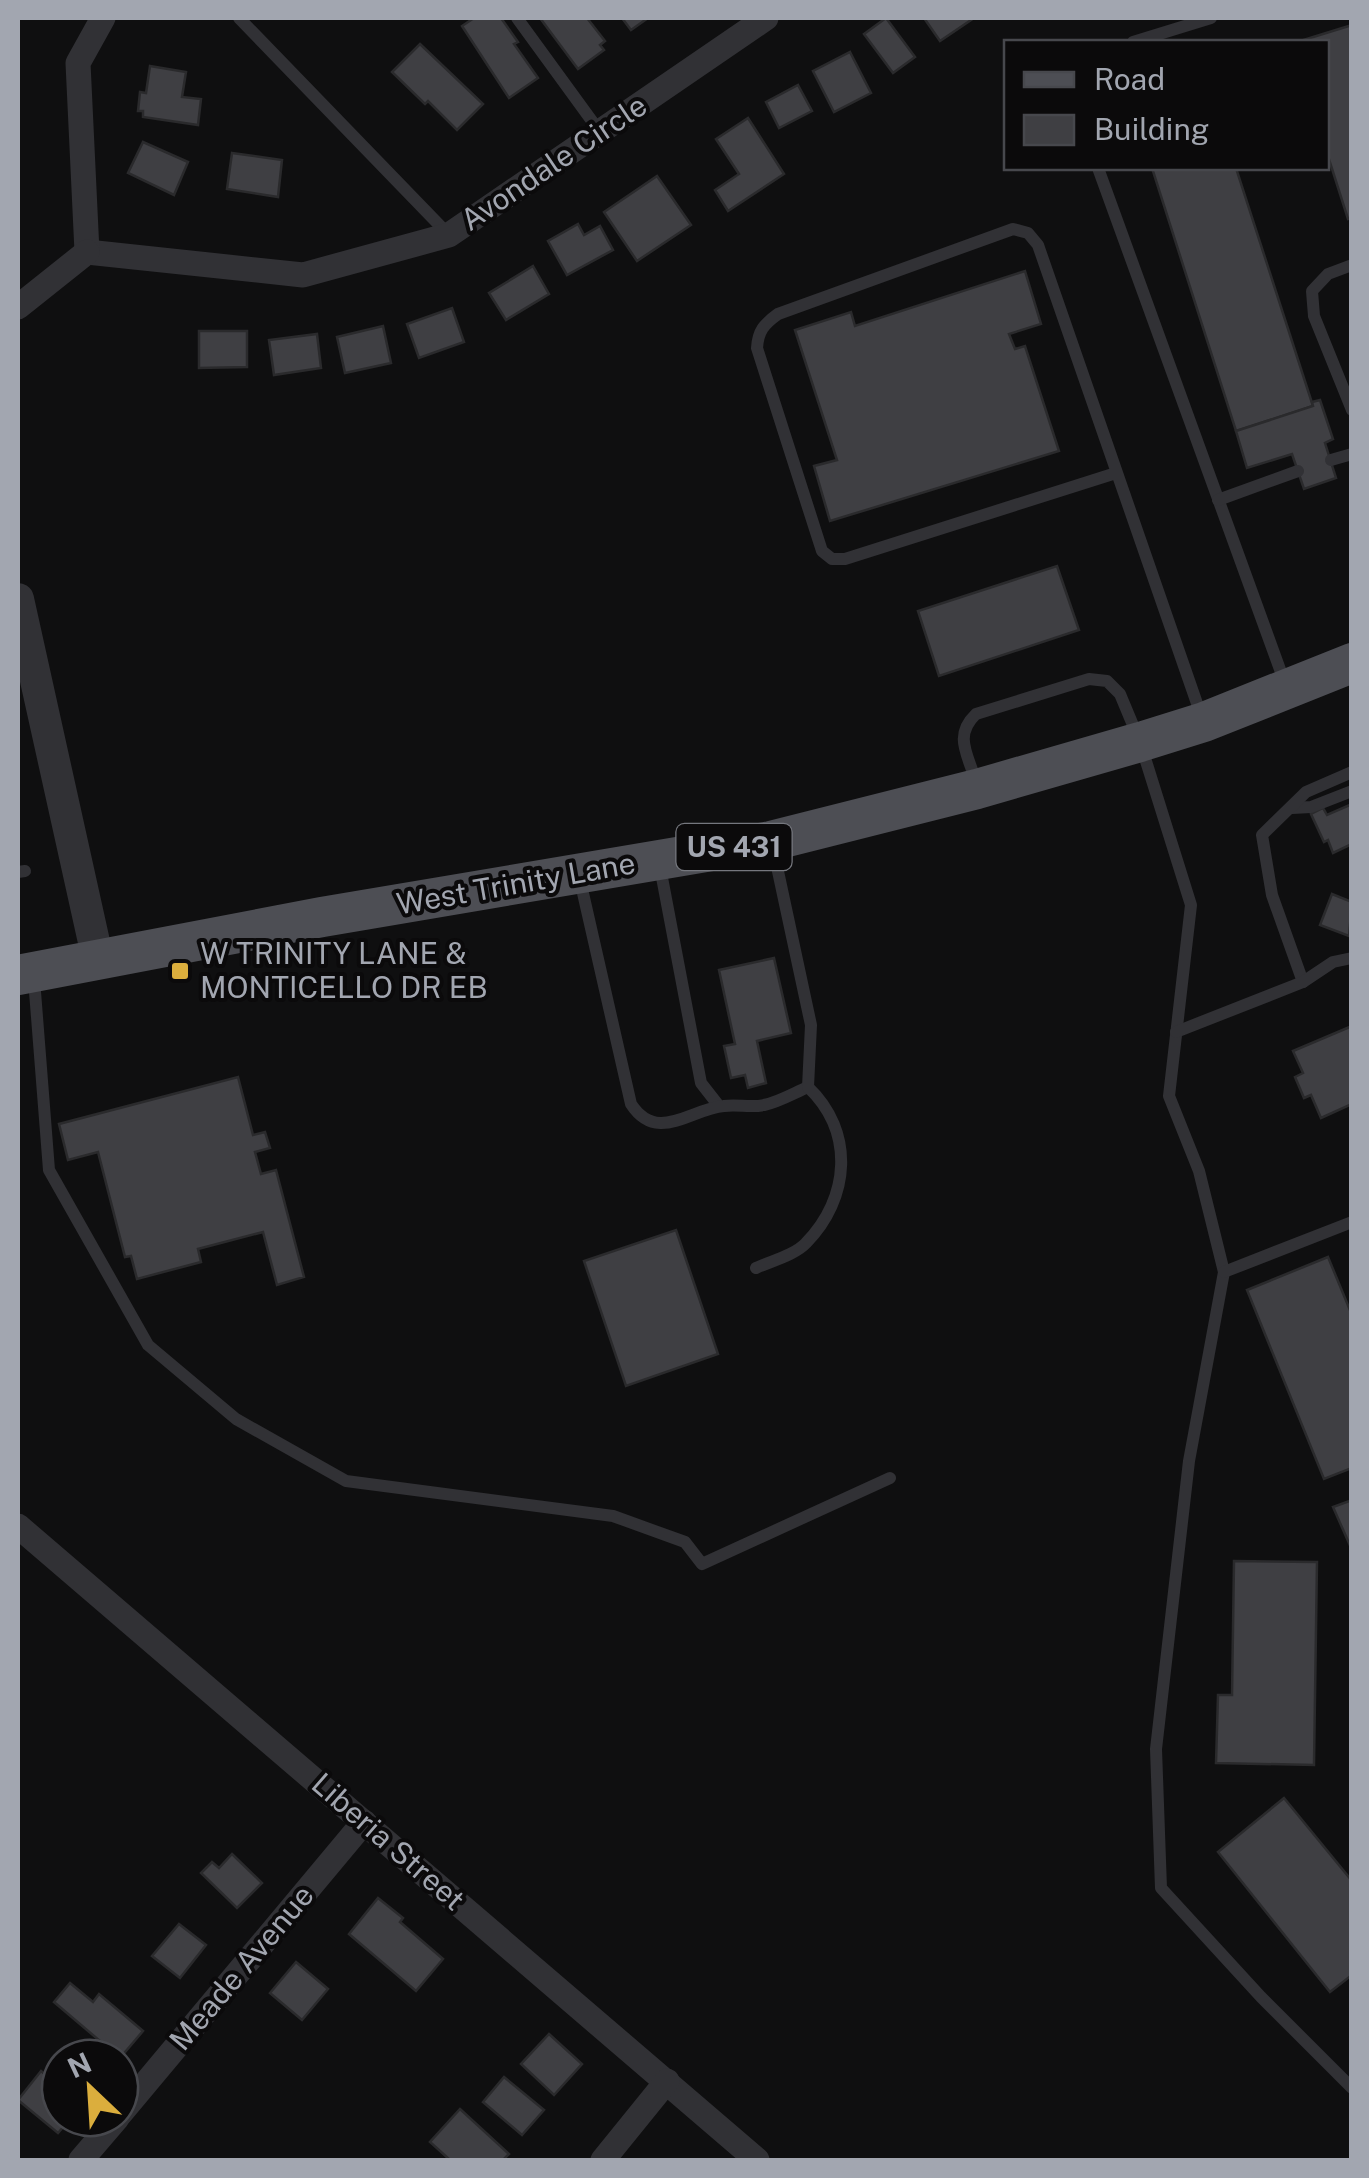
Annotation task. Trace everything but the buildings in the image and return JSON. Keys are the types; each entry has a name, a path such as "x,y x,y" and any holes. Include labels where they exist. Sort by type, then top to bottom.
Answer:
{"main road":[{"name":"West Trinity Lane","path":"26,973 772,840 1140,742 1204,722 1352,663"}],"street":[{"path":"18,307 87,252 78,63 103,18"},
{"name":"Avondale Circle","path":"87,252 303,275 449,235 766,18"},
{"path":"18,599 98,960"},
{"name":"Liberia Street","path":"18,1526 757,2160"},
{"name":"Meade Avenue","path":"140,2090 364,1822"},
{"path":"603,2160 667,2081"},
{"name":"Meade Avenue","path":"81,2160 100,2138"}],"lane":[{"path":"239,18 449,235"},
{"path":"517,18 600,132"},
{"path":"1140,40 1211,18"},
{"path":"1099,170 1287,688"},
{"path":"1116,473 845,560 832,559 822,551 757,348 758,335 766,322 778,314 1014,229 1028,233 1038,245 1204,722"},
{"path":"1352,265 1328,274 1312,290 1314,316 1352,410"},
{"path":"1330,460 1352,454"},
{"path":"1218,500 1298,471"},
{"path":"977,788 962,736 964,725 976,714 1088,679 1107,681 1120,694 1140,742 1191,906 1169,1096 1199,1172 1224,1272 1190,1461 1156,1749 1161,1888 1352,2088"},
{"path":"1303,982 1272,895 1262,835 1306,792 1352,772"},
{"path":"1292,808 1311,807 1352,791"},
{"path":"756,1268 804,1246 834,1206 842,1162 836,1125 827,1105 808,1087 811,1025 772,840"},
{"path":"659,860 700,1083 720,1106"},
{"path":"578,874 631,1104 640,1118 652,1123 690,1118 720,1106 762,1106 808,1087"},
{"path":"1176,1032 1303,982 1352,946"},
{"path":"1333,962 1352,958"},
{"path":"26,973 49,1170 148,1345 236,1419 346,1480 614,1516 685,1542 702,1564 890,1478"},
{"path":"1224,1272 1352,1222"}],"place":[{"name":"W TRINITY LANE & MONTICELLO DR EB","path":"180,971"}]}
